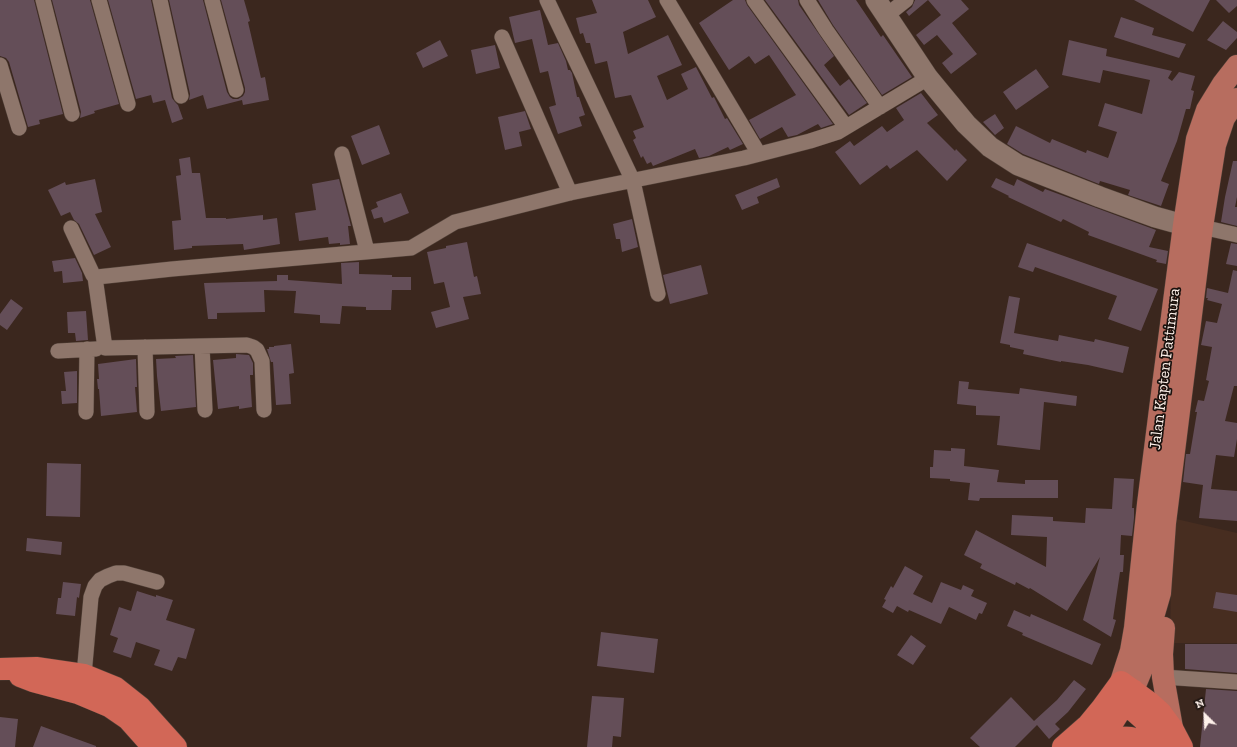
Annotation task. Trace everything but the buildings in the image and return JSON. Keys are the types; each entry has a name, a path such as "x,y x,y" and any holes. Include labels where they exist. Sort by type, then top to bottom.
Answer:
{"highway":[{"path":"1,669 36,668 84,674 116,688 140,707 176,747"},
{"path":"1,669 33,681 78,693 109,706 128,719 153,747"},
{"path":"1123,692 1161,713 1172,728 1182,747"},
{"path":"1093,743 1114,720 1123,692"},
{"path":"1063,747 1088,725 1102,708 1123,692"},
{"path":"1123,692 1154,733 1162,747"},
{"path":"1093,743 1112,737 1132,738 1156,747"}],"main road":[{"name":"Jalan Kapten Pattimura","path":"1123,692 1135,628 1148,504 1176,358 1193,226 1197,139 1207,110 1223,84 1237,66"},
{"name":"Jalan Kapten Pattimura","path":"1193,226 1224,118 1237,99"},
{"name":"Jalan Kapten Pattimura","path":"1123,692 1146,659 1153,617 1160,593 1176,358"},
{"path":"1160,593 1165,619 1162,654 1163,677 1172,728"}],"street":[{"path":"43,0 72,114"},
{"path":"99,0 128,104"},
{"path":"160,0 181,96"},
{"path":"212,0 236,90"},
{"path":"547,0 633,180 658,294"},
{"path":"667,0 759,154"},
{"path":"754,0 846,127"},
{"path":"806,0 880,107"},
{"path":"906,0 882,8 928,78 977,136 1004,157 1018,165 1100,198 1155,217 1237,235"},
{"path":"502,37 570,193"},
{"path":"0,65 19,128"},
{"path":"95,277 411,248 455,222 570,193 759,154 838,132 928,78"},
{"path":"342,154 367,251"},
{"path":"71,228 95,277 105,348"},
{"path":"58,351 105,348 247,345 256,350 262,361 264,410"},
{"path":"202,346 205,410"},
{"path":"145,347 148,412"},
{"path":"86,412 87,349"},
{"path":"84,674 91,597 95,586 100,580 116,573 124,573 157,582"},
{"path":"1163,677 1237,682"}],"shaded area":[{"path":"1172,518 1237,533 1237,643 1170,643"}]}
